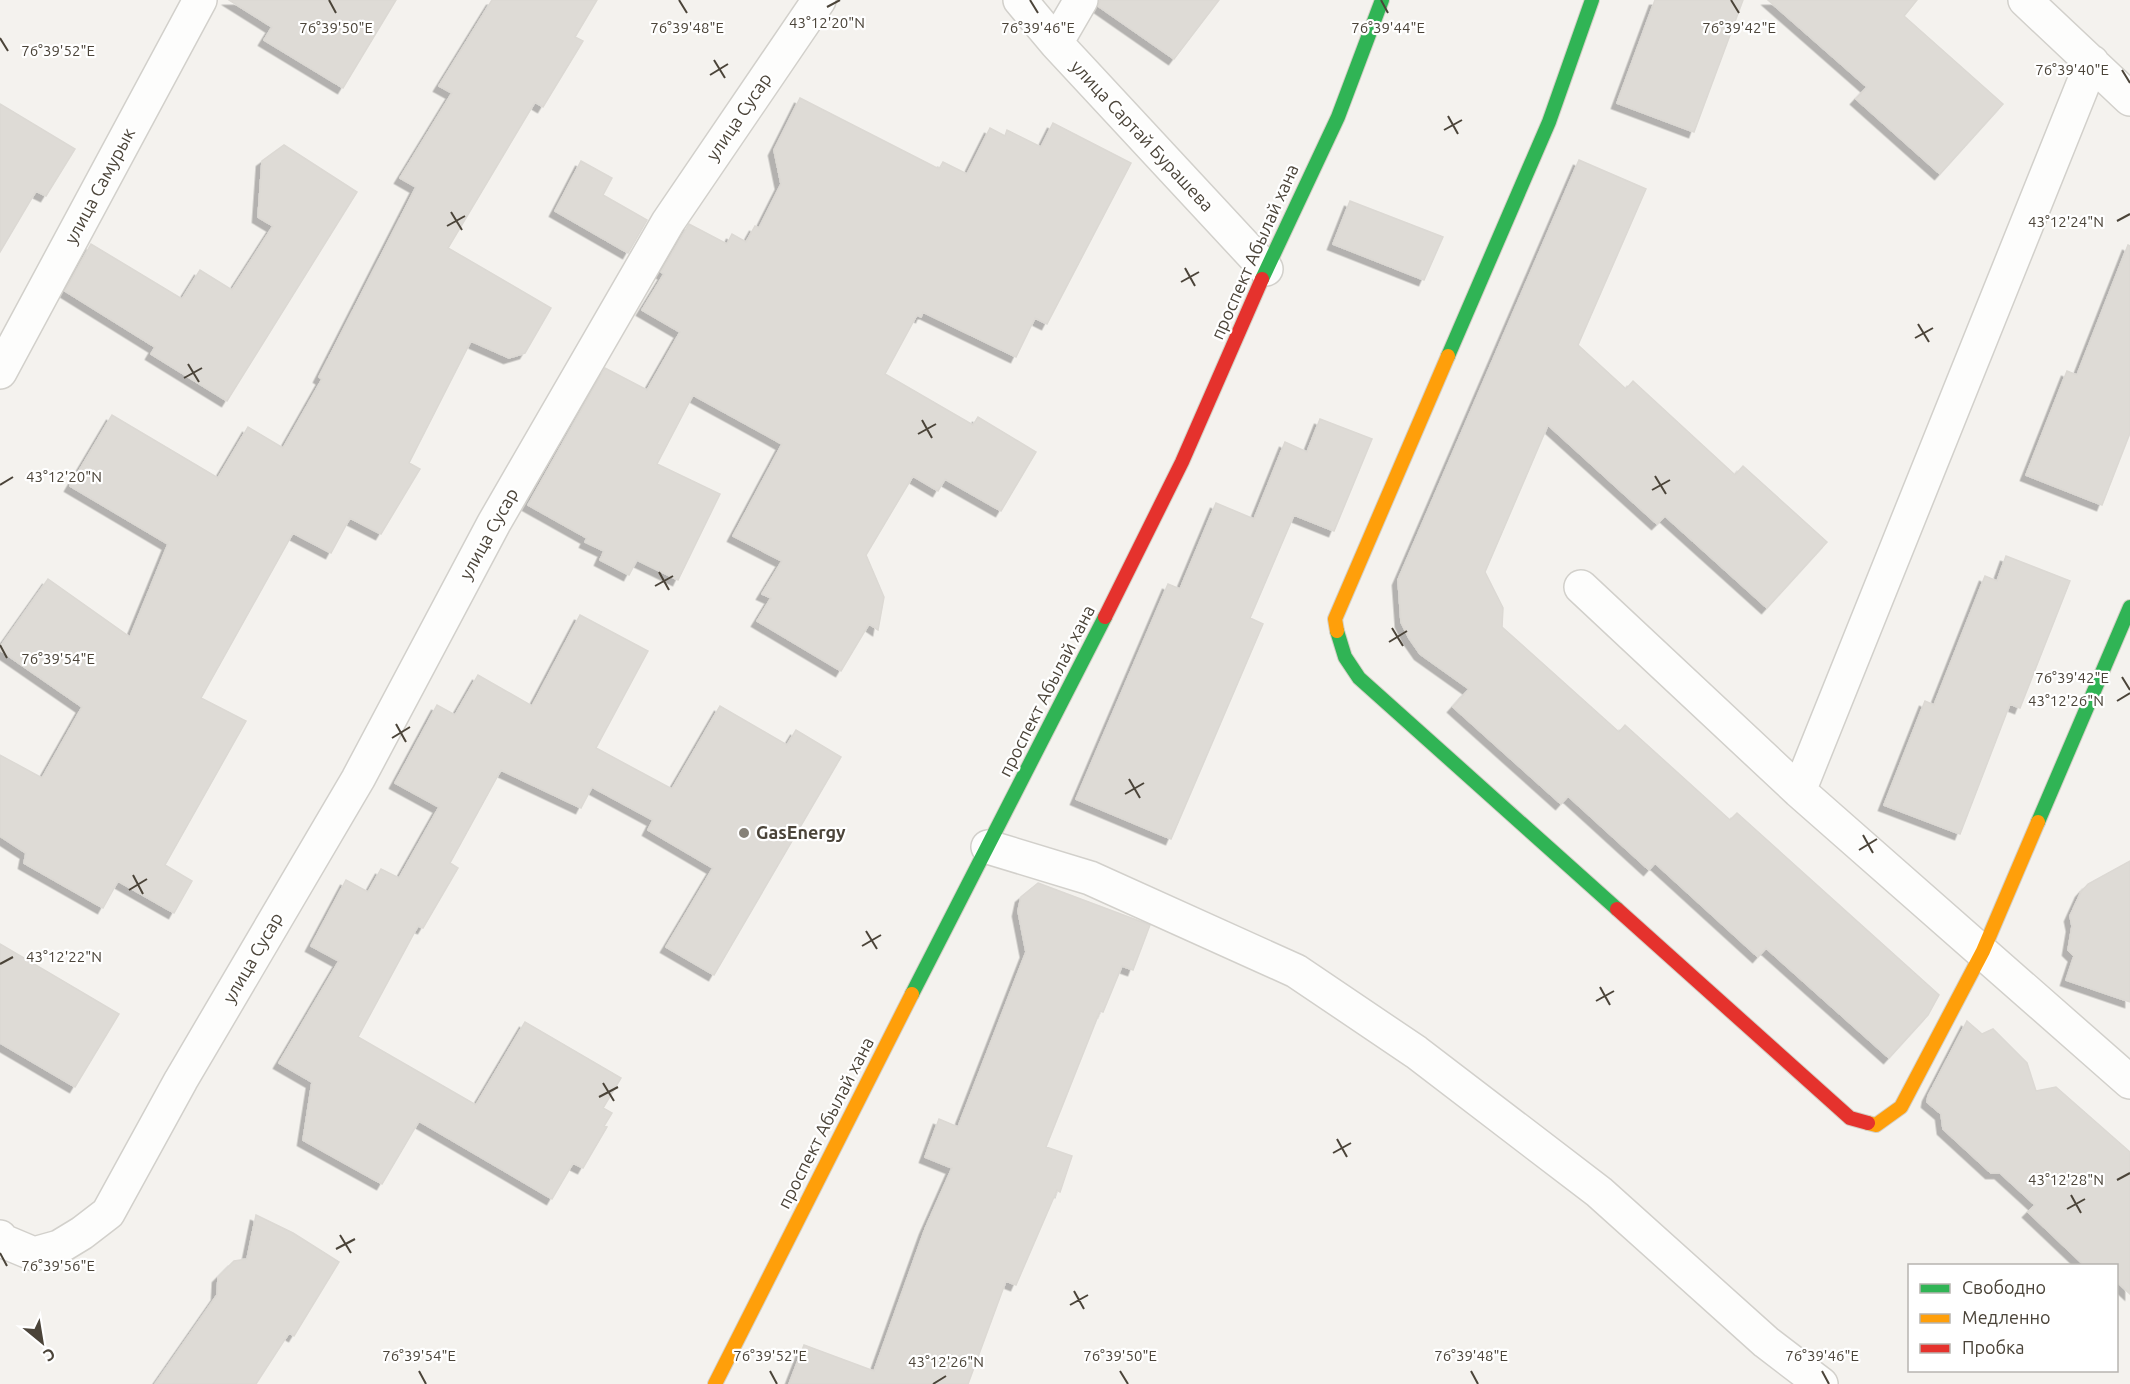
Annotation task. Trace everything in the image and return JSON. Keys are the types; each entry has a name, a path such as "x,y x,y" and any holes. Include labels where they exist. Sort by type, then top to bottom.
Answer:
{"street":[{"name":"улица Самурык","path":"0,372 200,0"},
{"name":"улица Сусар","path":"0,1237 3,1241 34,1254 59,1246 82,1233 108,1212 181,1080 358,779 494,523 668,222 819,0"},
{"name":"улица Сартай Бурашева","path":"1020,0 1056,43 1266,269"},
{"path":"1056,43 1081,0"},
{"name":"проспект Абылай хана","path":"715,1384 856,1101 1044,738 1182,462 1266,269 1338,117 1382,0"},
{"path":"1592,0 1549,122 1335,619 1339,643 1347,661 1359,678 1850,1118 1876,1125 1901,1107 1983,951 2130,607"},
{"path":"2025,0 2130,99"},
{"path":"1799,791 2092,62"},
{"path":"1581,587 1799,791 2130,1082"},
{"path":"988,847 1090,878 1296,971 1416,1052 1599,1192 1766,1342 1821,1384"}],"building":[{"path":"229,0 396,0 343,88 264,40 272,27"},
{"path":"492,0 597,0 575,37 583,41 543,107 535,102 448,248 551,308 525,353 509,358 471,341 409,463 420,469 381,534 350,518 331,553 293,533 201,698 246,721 165,865 192,881 174,913 118,881 103,908 24,863 26,853 0,836 0,755 42,778 82,707 0,650 0,647 48,579 130,637 168,544 70,486 112,415 218,478 248,427 283,448 322,379 319,377 416,187 400,178 452,93 439,86"},
{"path":"1100,0 1219,0 1174,59 1098,6"},
{"path":"1655,0 1743,0 1694,132 1617,103"},
{"path":"1768,0 1917,0 1904,16 2003,104 1940,174 1856,99 1867,87"},
{"path":"800,98 939,169 943,162 967,174 990,128 1005,136 1007,130 1041,147 1053,123 1131,163 1047,324 1035,318 1016,357 923,312 921,317 917,315 885,374 973,425 978,417 1036,452 1001,511 945,479 938,491 913,476 866,555 884,597 878,630 869,624 841,671 757,621 771,598 762,594 782,561 733,536 782,444 693,395 657,464 720,494 678,580 637,560 629,575 600,560 604,551 585,542 587,538 528,505 605,368 647,390 680,332 642,310 664,274 661,272 689,224 727,244 732,234 746,242 755,226 759,228 781,184 774,150"},
{"path":"0,104 75,149 46,196 36,191 0,252"},
{"path":"284,145 357,192 227,401 151,354 155,347 65,291 91,244 182,299 200,270 232,290 273,226 258,217 262,161"},
{"path":"1579,160 1646,189 1578,345 1626,389 1633,381 1735,475 1743,466 1827,542 1767,608 1665,516 1657,524 1548,425 1485,572 1503,608 1502,627 1619,732 1625,725 1730,820 1737,813 1939,995 1928,1015 1889,1058 1766,948 1758,957 1655,863 1649,870 1568,796 1561,804 1453,707 1469,689 1420,654 1401,622 1398,580"},
{"path":"581,161 612,178 603,195 647,220 628,253 555,211"},
{"path":"1350,201 1443,237 1424,280 1333,244"},
{"path":"2128,245 2130,246 2130,433 2102,505 2026,475 2067,371 2077,375"},
{"path":"1320,419 1372,439 1334,531 1294,515 1250,618 1263,624 1171,839 1076,799 1168,584 1180,589 1216,503 1254,519 1285,442 1307,452"},
{"path":"2006,556 2070,581 2020,708 2010,704 1960,834 1884,805 1925,701 1934,705 1985,576 1997,581"},
{"path":"580,615 648,651 596,748 672,789 720,706 787,745 796,730 841,757 714,975 666,947 713,868 648,830 653,820 592,787 581,808 501,770 450,863 458,868 423,928 418,926 358,1037 476,1105 525,1022 621,1078 603,1108 612,1113 604,1126 607,1127 583,1168 573,1163 552,1199 419,1121 382,1184 303,1140 312,1082 279,1063 339,961 311,946 346,880 368,892 381,869 399,878 439,807 395,783 437,705 455,715 478,675 532,706"},
{"path":"2130,861 2130,1002 2066,980 2074,956 2068,950 2072,926 2070,916 2081,892 2088,884"},
{"path":"1038,883 1150,925 1133,970 1122,966 1103,1012 1100,1011 1046,1147 1072,1156 1060,1192 1057,1190 1016,1285 1006,1281 968,1384 789,1384 804,1345 874,1371 925,1229 952,1168 925,1157 939,1119 958,1127 1026,952 1018,911 1021,897"},
{"path":"0,944 119,1014 75,1087 0,1043"},
{"path":"1967,1021 1982,1034 1993,1029 2027,1063 2036,1091 2056,1087 2130,1152 2130,1294 2118,1283 2118,1264 2083,1264 2028,1212 2035,1205 2000,1173 1991,1173 1943,1129 1941,1114 1927,1102"},
{"path":"256,1215 293,1233 339,1262 294,1336 289,1333 256,1384 155,1384 217,1295 218,1277 234,1261 247,1259"}],"traffic: fast":[{"path":"1262,279 1338,117 1382,0"},
{"path":"1448,356 1549,122 1592,0"},
{"path":"2038,822 2130,607"},
{"path":"912,994 1105,617"},
{"path":"1337,631 1345,657 1359,678 1617,909"}],"traffic: slow":[{"path":"1337,631 1335,619 1448,356"},
{"path":"1868,1123 1876,1125 1901,1107 1983,951 2038,822"},
{"path":"715,1384 912,994"}],"traffic: jam":[{"path":"1105,617 1182,462 1262,279"},
{"path":"1617,909 1850,1118 1868,1123"}],"place":[{"name":"GasEnergy","path":"744,833"}]}
